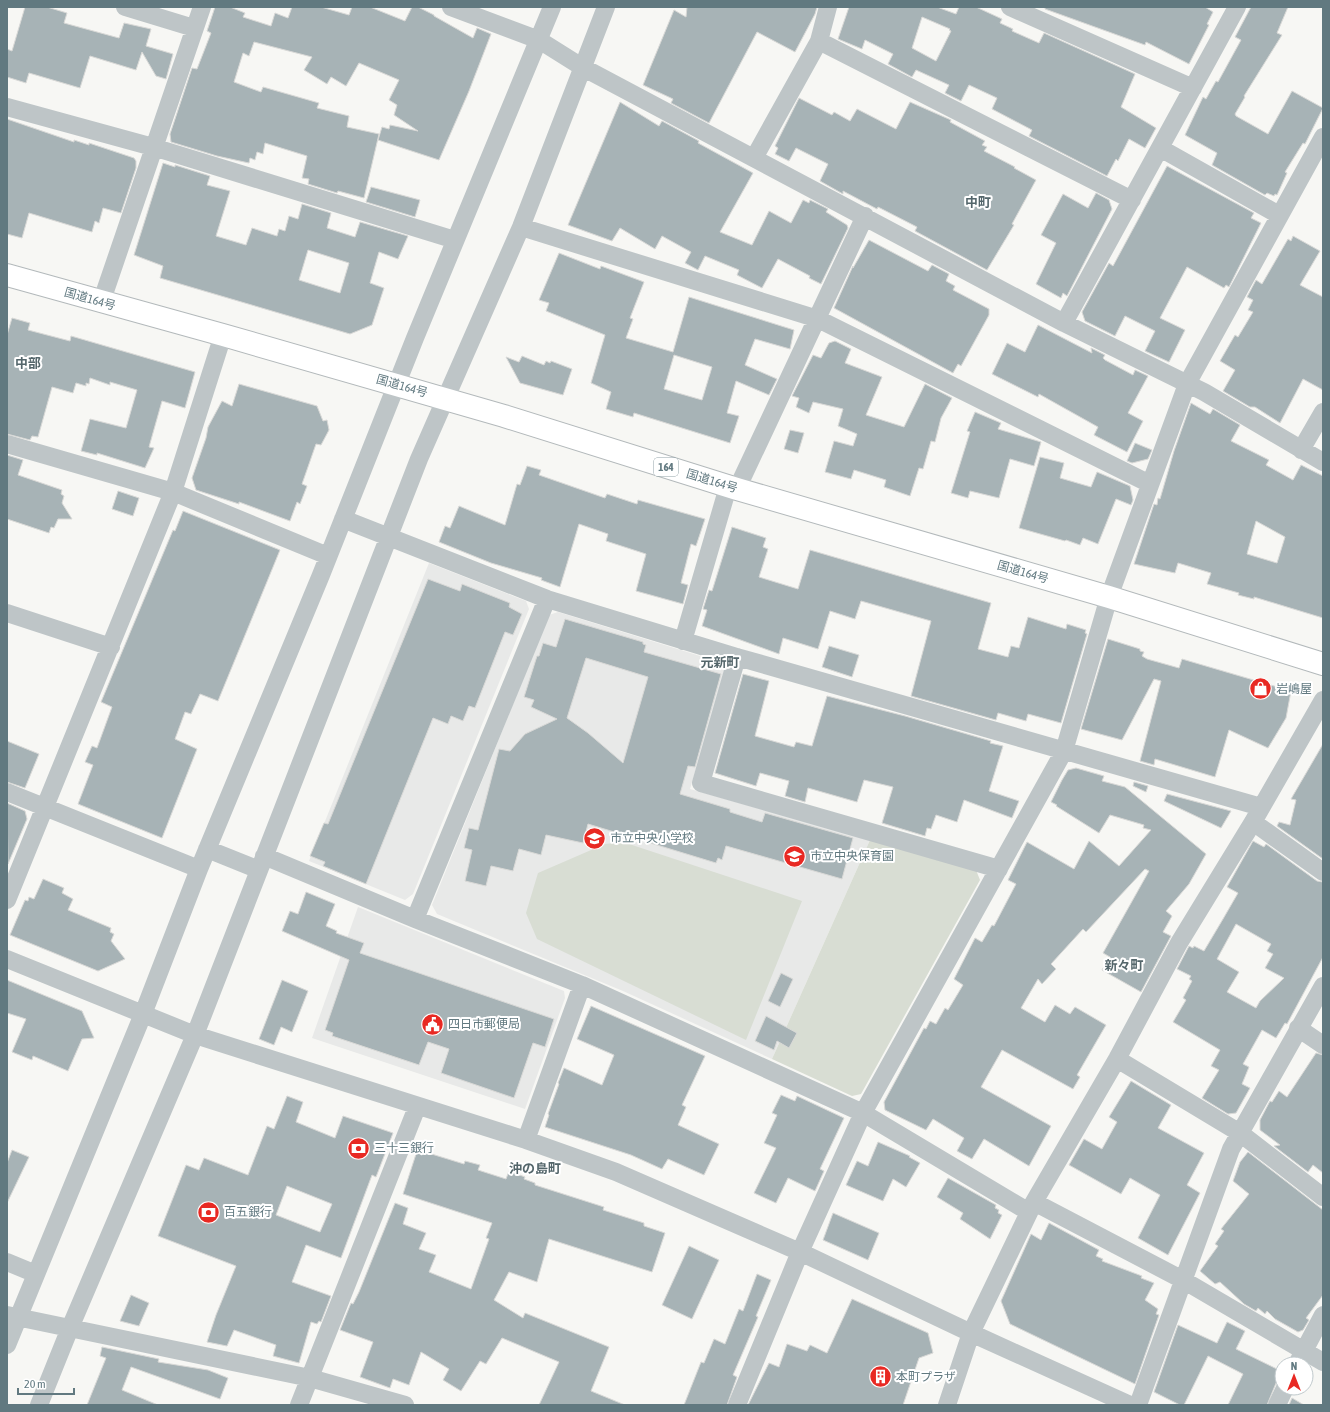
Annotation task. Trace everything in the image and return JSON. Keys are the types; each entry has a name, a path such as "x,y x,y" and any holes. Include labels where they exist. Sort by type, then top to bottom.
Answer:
{"highway":[{"name":"国道164号","path":"7,275 101,303 223,335 446,399 733,488 1109,597 1323,664"}],"street":[{"path":"125,7 194,28"},
{"path":"101,303 202,7"},
{"path":"451,7 539,40 582,67 1064,323 1187,384 1323,462"},
{"path":"7,1345 12,1316 36,1274 143,1014 207,849 328,556 455,240 552,7"},
{"path":"39,1405 70,1328 195,1035 389,537 446,399 521,227 606,7"},
{"path":"754,158 819,41 828,7"},
{"path":"1010,7 1193,88"},
{"path":"1064,323 1237,7"},
{"path":"819,41 1132,200"},
{"path":"7,107 153,147 455,240"},
{"path":"737,1405 800,1252 863,1113 1064,751 1109,597 1187,384 1280,215 1316,165 1323,137"},
{"path":"1160,148 1280,215"},
{"path":"683,641 733,488 818,319 865,216"},
{"path":"521,227 818,319 1150,484"},
{"path":"7,900 111,647 172,492 223,335"},
{"path":"1301,450 1323,412"},
{"path":"7,444 172,492 328,556"},
{"path":"343,519 547,599 737,657 1064,751 1257,815 1323,872"},
{"path":"415,919 547,599"},
{"path":"7,613 111,647"},
{"path":"737,657 701,783 999,869"},
{"path":"946,1405 971,1333 1032,1207 1117,1059 1179,943 1257,815 1323,700"},
{"path":"7,792 199,869"},
{"path":"207,849 262,863 415,919 582,985 863,1113 1032,1207 1184,1280 1298,1356"},
{"path":"7,958 195,1035 417,1107 526,1140 616,1172 800,1252 971,1333 1130,1405"},
{"path":"526,1140 582,985"},
{"path":"1138,1405 1231,1149 1323,986"},
{"path":"1298,1028 1323,1045"},
{"path":"1117,1059 1240,1133 1323,1197"},
{"path":"299,1405 417,1107"},
{"path":"7,1262 36,1274"},
{"path":"12,1316 310,1378 405,1405"},
{"path":"1302,1356 1323,1316"}],"shaded area":[{"path":"429,563 526,601 529,609 413,894 405,900 309,861"},
{"name":"市立中央小学校","path":"558,612 726,664 690,789 870,840 772,1059 623,991 437,914 432,905 549,615"},
{"path":"870,840 976,870 980,880 861,1094 852,1096 772,1059"},
{"path":"623,842 802,901 746,1040 537,939 526,913 538,873 605,844"},
{"path":"358,907 564,991 565,998 525,1109 312,1038"}],"building":[{"path":"25,7 47,7 67,13 64,23 119,38 124,23 151,29 146,46 173,54 166,79 156,76 142,52 136,70 90,56 80,88 29,73 26,83 7,77 7,49 12,51"},
{"path":"215,7 230,7 245,13 243,17 271,26 275,13 288,18 292,7 321,7 349,15 352,7 370,7 405,21 412,7 418,7 473,38 477,28 491,34 469,91 439,160 378,140 382,127 389,129 390,125 418,131 394,115 397,105 389,100 399,80 359,63 346,86 331,77 327,84 304,70 312,57 254,42 249,56 243,53 234,82 261,92 263,87 319,103 317,108 349,116 347,127 379,134 364,198 338,191 337,193 308,184 309,179 302,178 307,156 265,143 263,154 257,152 255,160 250,158 249,163 217,156 171,142 170,134 192,68 197,69 211,33 207,31"},
{"path":"687,7 817,7 815,14 795,52 757,32 709,123 671,103 673,99 643,85 674,10 686,17"},
{"path":"849,7 937,7 956,14 959,7 976,7 1002,19 1000,23 1013,29 1012,31 1039,43 1044,33 1135,74 1121,107 1156,128 1145,148 1129,139 1118,161 1116,159 1107,176 1029,136 1032,130 992,109 997,98 969,85 961,101 945,93 949,85 916,70 912,77 888,64 893,54 865,40 862,49 838,39","holes":["922,17 950,29 949,30 951,31 936,61 912,48"]},
{"path":"1045,7 1205,7 1213,12 1207,24 1209,25 1189,64 1146,42 1145,45 1045,9"},
{"path":"1251,7 1288,7 1277,33 1282,35 1244,96 1245,97 1235,114 1236,116 1268,134 1292,91 1323,108 1305,144 1303,143 1285,172 1287,173 1277,195 1275,194 1274,196 1267,193 1265,195 1212,165 1217,153 1185,135 1203,97 1206,99 1216,81 1218,82 1241,40 1235,37"},
{"path":"799,98 832,115 834,112 850,121 857,109 896,129 910,102 951,120 950,122 985,141 982,145 987,147 984,151 1036,180 1012,224 1014,225 987,270 915,231 917,227 878,207 877,209 843,191 843,194 820,181 828,164 796,148 789,161 775,154 778,148 775,146"},
{"path":"620,102 659,126 662,121 699,141 698,143 753,173 720,232 752,245 769,211 791,223 803,200 809,203 810,200 828,209 826,212 847,225 848,228 821,284 809,278 810,276 778,259 762,288 737,275 739,270 705,256 698,270 685,263 691,252 662,236 655,249 620,228 612,241 568,225"},
{"path":"7,119 74,142 74,140 89,145 89,143 134,158 136,161 136,168 121,213 103,208 99,223 95,221 92,232 29,213 22,238 7,234"},
{"path":"163,163 175,167 175,165 210,176 207,185 230,191 216,236 246,245 252,228 277,236 279,229 285,231 289,216 298,219 302,204 331,213 327,228 355,237 360,222 408,236 398,259 379,252 370,283 384,288 372,325 350,334 160,278 163,266 134,255","holes":["308,250 349,263 340,293 299,280"]},
{"path":"1167,166 1254,213 1251,218 1261,223 1229,287 1226,285 1224,288 1187,267 1160,318 1185,330 1169,362 1145,351 1155,331 1125,316 1115,336 1085,321 1082,312 1109,263 1113,266"},
{"path":"371,187 420,200 415,217 366,202"},
{"path":"1096,193 1109,200 1112,209 1067,296 1063,293 1061,298 1036,284 1056,243 1041,235 1063,194 1088,208"},
{"path":"1293,236 1320,251 1300,285 1323,297 1323,390 1303,379 1280,423 1255,407 1250,407 1223,391 1235,370 1220,361 1235,335 1238,337 1253,312 1248,310 1253,300 1247,297 1256,280 1262,284 1288,239 1291,241"},
{"path":"869,240 928,271 932,265 949,274 946,281 955,286 953,290 989,309 989,315 961,366 958,364 953,373 834,308 853,266 853,268"},
{"path":"559,253 600,269 601,266 644,282 630,318 633,319 626,338 673,352 689,297 794,330 790,349 755,339 745,365 777,379 769,395 736,381 727,413 739,416 730,443 634,413 633,417 606,409 611,392 591,383 605,335 546,311 549,303 539,300","holes":["674,355 712,367 702,400 664,389"]},
{"path":"12,318 30,323 28,330 70,341 71,336 195,372 185,408 162,401 149,447 154,448 145,468 97,453 97,455 81,451 90,419 126,428 137,390 110,382 110,385 90,378 89,384 86,383 86,386 76,383 73,393 52,387 38,437 32,436 30,440 7,434 7,335"},
{"path":"1038,325 1092,353 1091,348 1105,355 1103,358 1105,360 1133,375 1135,370 1148,376 1128,413 1143,421 1127,452 1094,435 1098,427 1039,394 1038,397 992,374 1007,343 1025,352"},
{"path":"835,341 851,349 845,363 882,377 866,415 904,427 925,384 952,398 941,418 935,442 931,441 923,469 919,468 910,496 884,487 886,480 854,470 851,479 825,472 834,441 853,446 857,434 838,426 843,409 813,402 809,413 796,407 799,398 792,396 813,355 821,358 829,343"},
{"path":"522,356 544,365 546,361 550,363 551,361 572,369 563,395 520,383 506,357 519,362"},
{"path":"239,384 317,406 323,421 327,420 329,430 321,445 316,444 302,484 307,486 300,504 297,502 290,521 239,502 239,504 196,490 192,478 206,438 208,427 222,401 232,406"},
{"path":"1191,403 1210,414 1213,409 1240,425 1231,441 1269,460 1266,465 1293,480 1301,465 1323,476 1323,618 1254,597 1254,599 1238,595 1239,593 1207,584 1211,573 1178,563 1175,573 1134,564 1154,504 1157,505 1158,498 1160,499 1174,451","holes":["1256,521 1285,537 1277,563 1247,554"]},
{"path":"975,412 1001,423 998,429 1041,442 1034,466 1010,459 999,498 970,491 968,498 951,493 970,432 967,431"},
{"path":"790,430 804,433 798,453 784,449"},
{"path":"1135,443 1152,450 1148,459 1132,463 1127,461"},
{"path":"7,455 23,460 18,475 62,490 61,494 64,496 62,503 72,519 58,519 54,528 51,527 49,533 7,519"},
{"path":"1040,457 1064,463 1060,478 1091,487 1097,472 1130,486 1133,500 1131,505 1116,499 1098,544 1083,538 1080,545 1019,528"},
{"path":"527,466 541,470 539,475 605,498 607,494 637,504 638,500 705,519 696,546 691,544 681,583 688,585 683,604 636,591 646,554 606,541 608,534 579,524 560,587 541,580 542,578 491,563 439,542 445,526 450,528 459,506 505,525 517,484 520,485"},
{"path":"118,491 139,498 133,516 112,509"},
{"path":"183,511 280,550 218,701 200,694 191,714 185,712 175,739 197,749 162,838 78,804 93,765 85,762 92,746 97,748 112,707 101,702 173,530 175,531"},
{"path":"732,527 766,538 763,547 768,549 759,577 798,589 810,550 991,603 978,649 1008,657 1011,646 1019,648 1028,617 1066,629 1067,624 1086,630 1085,633 1087,634 1061,723 1028,714 1026,721 998,713 996,720 911,696 931,621 861,601 855,619 830,611 818,649 783,638 779,654 702,626 707,610 703,609 709,590 712,591"},
{"path":"428,579 460,591 462,584 510,603 509,607 522,614 513,635 505,632 475,708 469,706 463,721 451,716 448,724 433,718 366,884 323,866 325,862 310,856 324,823 328,824"},
{"path":"565,619 643,642 643,644 646,645 644,652 721,674 695,767 688,766 680,794 730,809 730,812 762,822 765,813 853,838 842,879 726,846 722,860 718,858 716,863 588,824 583,843 546,835 541,855 519,849 513,871 491,866 486,886 465,881 472,850 464,848 469,828 478,830 499,749 510,751 525,734 557,719 531,707 534,700 524,697 537,656 539,656 543,643 556,647","holes":["586,658 648,677 623,763 588,733 567,718"]},
{"path":"1108,639 1140,649 1140,651 1144,652 1142,656 1147,659 1179,668 1182,659 1291,691 1286,718 1268,748 1229,730 1215,777 1155,759 1154,765 1140,761 1161,681 1154,679 1122,740 1081,729"},
{"path":"829,646 859,655 852,677 822,667"},
{"path":"743,674 769,681 755,736 794,747 796,742 812,746 827,696 905,716 991,741 990,743 1003,746 989,791 1019,801 1012,818 964,800 957,822 936,815 931,829 927,828 925,836 882,823 893,787 864,780 857,802 808,788 805,802 785,796 789,781 760,773 756,786 715,773"},
{"path":"7,741 39,754 25,788 7,782"},
{"path":"1323,744 1323,859 1277,826 1279,822 1290,825 1296,800 1291,799"},
{"path":"1076,768 1104,776 1102,781 1125,787 1206,854 1189,884 1166,911 1172,916 1163,932 1171,936 1141,992 1102,970 1110,957 1103,953 1149,871 1145,869 1086,932 1083,929 1051,964 1056,969 1042,984 1038,979 1021,1008 1045,1022 1055,1005 1070,1014 1075,1007 1106,1025 1077,1075 1080,1077 1073,1089 1002,1050 981,1087 1051,1126 1029,1166 984,1139 972,1159 957,1151 964,1138 933,1119 926,1130 885,1110 884,1102 924,1028 926,1029 930,1021 936,1024 945,1008 948,1010 963,985 954,979 975,938 982,942 992,925 994,926 1016,884 1008,880 1027,842 1074,869 1089,841 1119,866 1151,830 1143,828 1144,825 1110,815 1099,833 1051,802 1068,770"},
{"path":"1134,782 1148,786 1146,792 1133,786"},
{"path":"1167,794 1231,811 1221,828 1164,801"},
{"path":"7,803 25,811 27,819 8,864"},
{"path":"1253,841 1264,847 1266,844 1317,881 1323,882 1323,957 1287,1024 1285,1023 1276,1038 1262,1030 1243,1064 1249,1067 1242,1084 1250,1088 1236,1113 1228,1114 1202,1098 1219,1070 1211,1066 1220,1050 1173,1022 1186,1000 1183,998 1192,981 1189,979 1191,976 1177,969 1189,946 1193,948 1194,946 1204,951 1238,893 1227,887","holes":["1236,924 1271,944 1267,951 1273,954 1265,968 1284,978 1260,1001 1256,1008 1227,992 1239,972 1217,959"]},
{"path":"43,879 64,888 62,893 73,899 68,910 111,928 110,932 114,934 111,941 125,959 98,971 10,935 25,900 28,901 29,897 34,899"},
{"name":"四日市郵便局","path":"306,892 335,904 326,926 337,931 336,933 364,943 360,953 554,1019 545,1047 533,1043 514,1098 441,1073 449,1049 428,1042 419,1065 332,1036 333,1033 325,1030 349,960 282,931 290,911 298,914"},
{"path":"781,973 793,979 780,1007 768,1001"},
{"path":"7,980 82,1011 94,1038 82,1039 68,1071 33,1056 32,1060 12,1052 26,1019 7,1013"},
{"path":"282,980 308,991 292,1032 281,1027 274,1045 259,1039"},
{"path":"591,1006 705,1056 682,1105 686,1107 678,1125 719,1144 704,1175 668,1159 662,1169 631,1155 545,1127 564,1068 602,1085 614,1055 577,1039"},
{"path":"766,1016 797,1033 789,1048 777,1041 774,1050 755,1041"},
{"path":"1316,1053 1323,1055 1323,1173 1313,1165 1308,1172 1274,1146 1280,1145 1260,1130 1260,1120 1270,1101 1272,1102 1279,1091 1287,1097"},
{"path":"1131,1081 1171,1105 1158,1128 1204,1153 1187,1185 1200,1193 1168,1255 1138,1238 1160,1195 1130,1178 1121,1194 1069,1165 1084,1139 1102,1149 1117,1122 1109,1117"},
{"path":"781,1095 795,1101 797,1096 844,1118 820,1169 824,1171 815,1191 788,1178 776,1203 754,1193 776,1148 764,1143 777,1115 772,1113"},
{"path":"287,1096 303,1102 296,1122 335,1138 343,1116 393,1133 376,1177 372,1175 341,1258 306,1245 292,1282 331,1296 321,1322 319,1321 317,1324 311,1322 299,1363 273,1356 276,1345 234,1330 227,1346 207,1342 216,1315 236,1266 158,1236 186,1165 199,1170 204,1158 248,1175 267,1126 274,1129","holes":["287,1186 332,1204 320,1232 276,1215"]},
{"path":"878,1142 910,1156 909,1157 920,1163 906,1187 893,1179 883,1201 846,1185 857,1161 868,1166"},
{"path":"12,1150 29,1157 7,1203 7,1163"},
{"path":"417,1151 464,1164 465,1161 480,1165 478,1170 506,1179 509,1171 525,1177 524,1179 535,1183 535,1185 604,1207 603,1210 644,1223 644,1226 665,1233 652,1272 549,1239 537,1282 509,1272 494,1300 523,1318 525,1313 609,1347 591,1391 625,1405 539,1405 559,1362 502,1338 486,1364 480,1361 461,1391 443,1380 449,1369 421,1352 409,1385 393,1379 390,1388 360,1377 373,1342 340,1330 351,1303 353,1304 359,1292 395,1203 408,1208 403,1224 426,1233 419,1249 436,1255 429,1272 471,1289 489,1239 486,1238 492,1223 403,1194"},
{"path":"1248,1152 1323,1210 1323,1295 1306,1318 1309,1320 1303,1330 1298,1332 1275,1319 1267,1311 1265,1314 1258,1308 1256,1311 1244,1304 1220,1282 1215,1284 1200,1271 1218,1246 1215,1244 1224,1231 1221,1229 1249,1194 1233,1181 1240,1162"},
{"path":"948,1178 996,1205 995,1208 999,1210 998,1213 1002,1215 990,1239 960,1219 963,1213 937,1197"},
{"path":"833,1213 879,1233 868,1260 823,1240"},
{"path":"1049,1223 1099,1250 1096,1256 1103,1259 1102,1261 1142,1276 1141,1278 1154,1283 1145,1300 1158,1309 1156,1314 1159,1315 1135,1384 1010,1324 1001,1301 1031,1234 1041,1240"},
{"path":"689,1246 719,1260 692,1319 662,1305"},
{"path":"757,1274 771,1280 756,1316 758,1317 733,1375 737,1377 727,1405 684,1405 701,1362 704,1363 714,1339 725,1344 739,1309 743,1311"},
{"path":"131,1295 149,1303 139,1326 120,1321"},
{"path":"852,1299 928,1333 933,1353 919,1358 903,1405 748,1405 769,1363 779,1367 787,1344 807,1351 810,1345 827,1353"},
{"path":"1227,1322 1245,1331 1236,1349 1274,1368 1274,1388 1267,1405 1228,1405 1243,1374 1208,1356 1184,1405 1180,1405 1154,1392 1178,1325 1217,1343"},
{"path":"102,1347 159,1359 158,1362 208,1370 228,1378 220,1399 131,1367 122,1390 158,1405 87,1405 106,1358 100,1356"},
{"path":"1292,1398 1304,1405 1289,1405"}],"place":[{"name":"岩嶋屋","path":"1261,689"},
{"name":"市立中央小学校","path":"595,838"},
{"name":"市立中央保育園","path":"795,856"},
{"name":"四日市郵便局","path":"433,1024"},
{"name":"三十三銀行","path":"359,1148"},
{"name":"百五銀行","path":"208,1212"},
{"name":"本町プラザ","path":"880,1377"}],"district":[{"name":"中町","path":"978,202"},
{"name":"中部","path":"28,363"},
{"name":"元新町","path":"720,662"},
{"name":"新々町","path":"1124,965"},
{"name":"沖の島町","path":"535,1168"}]}
